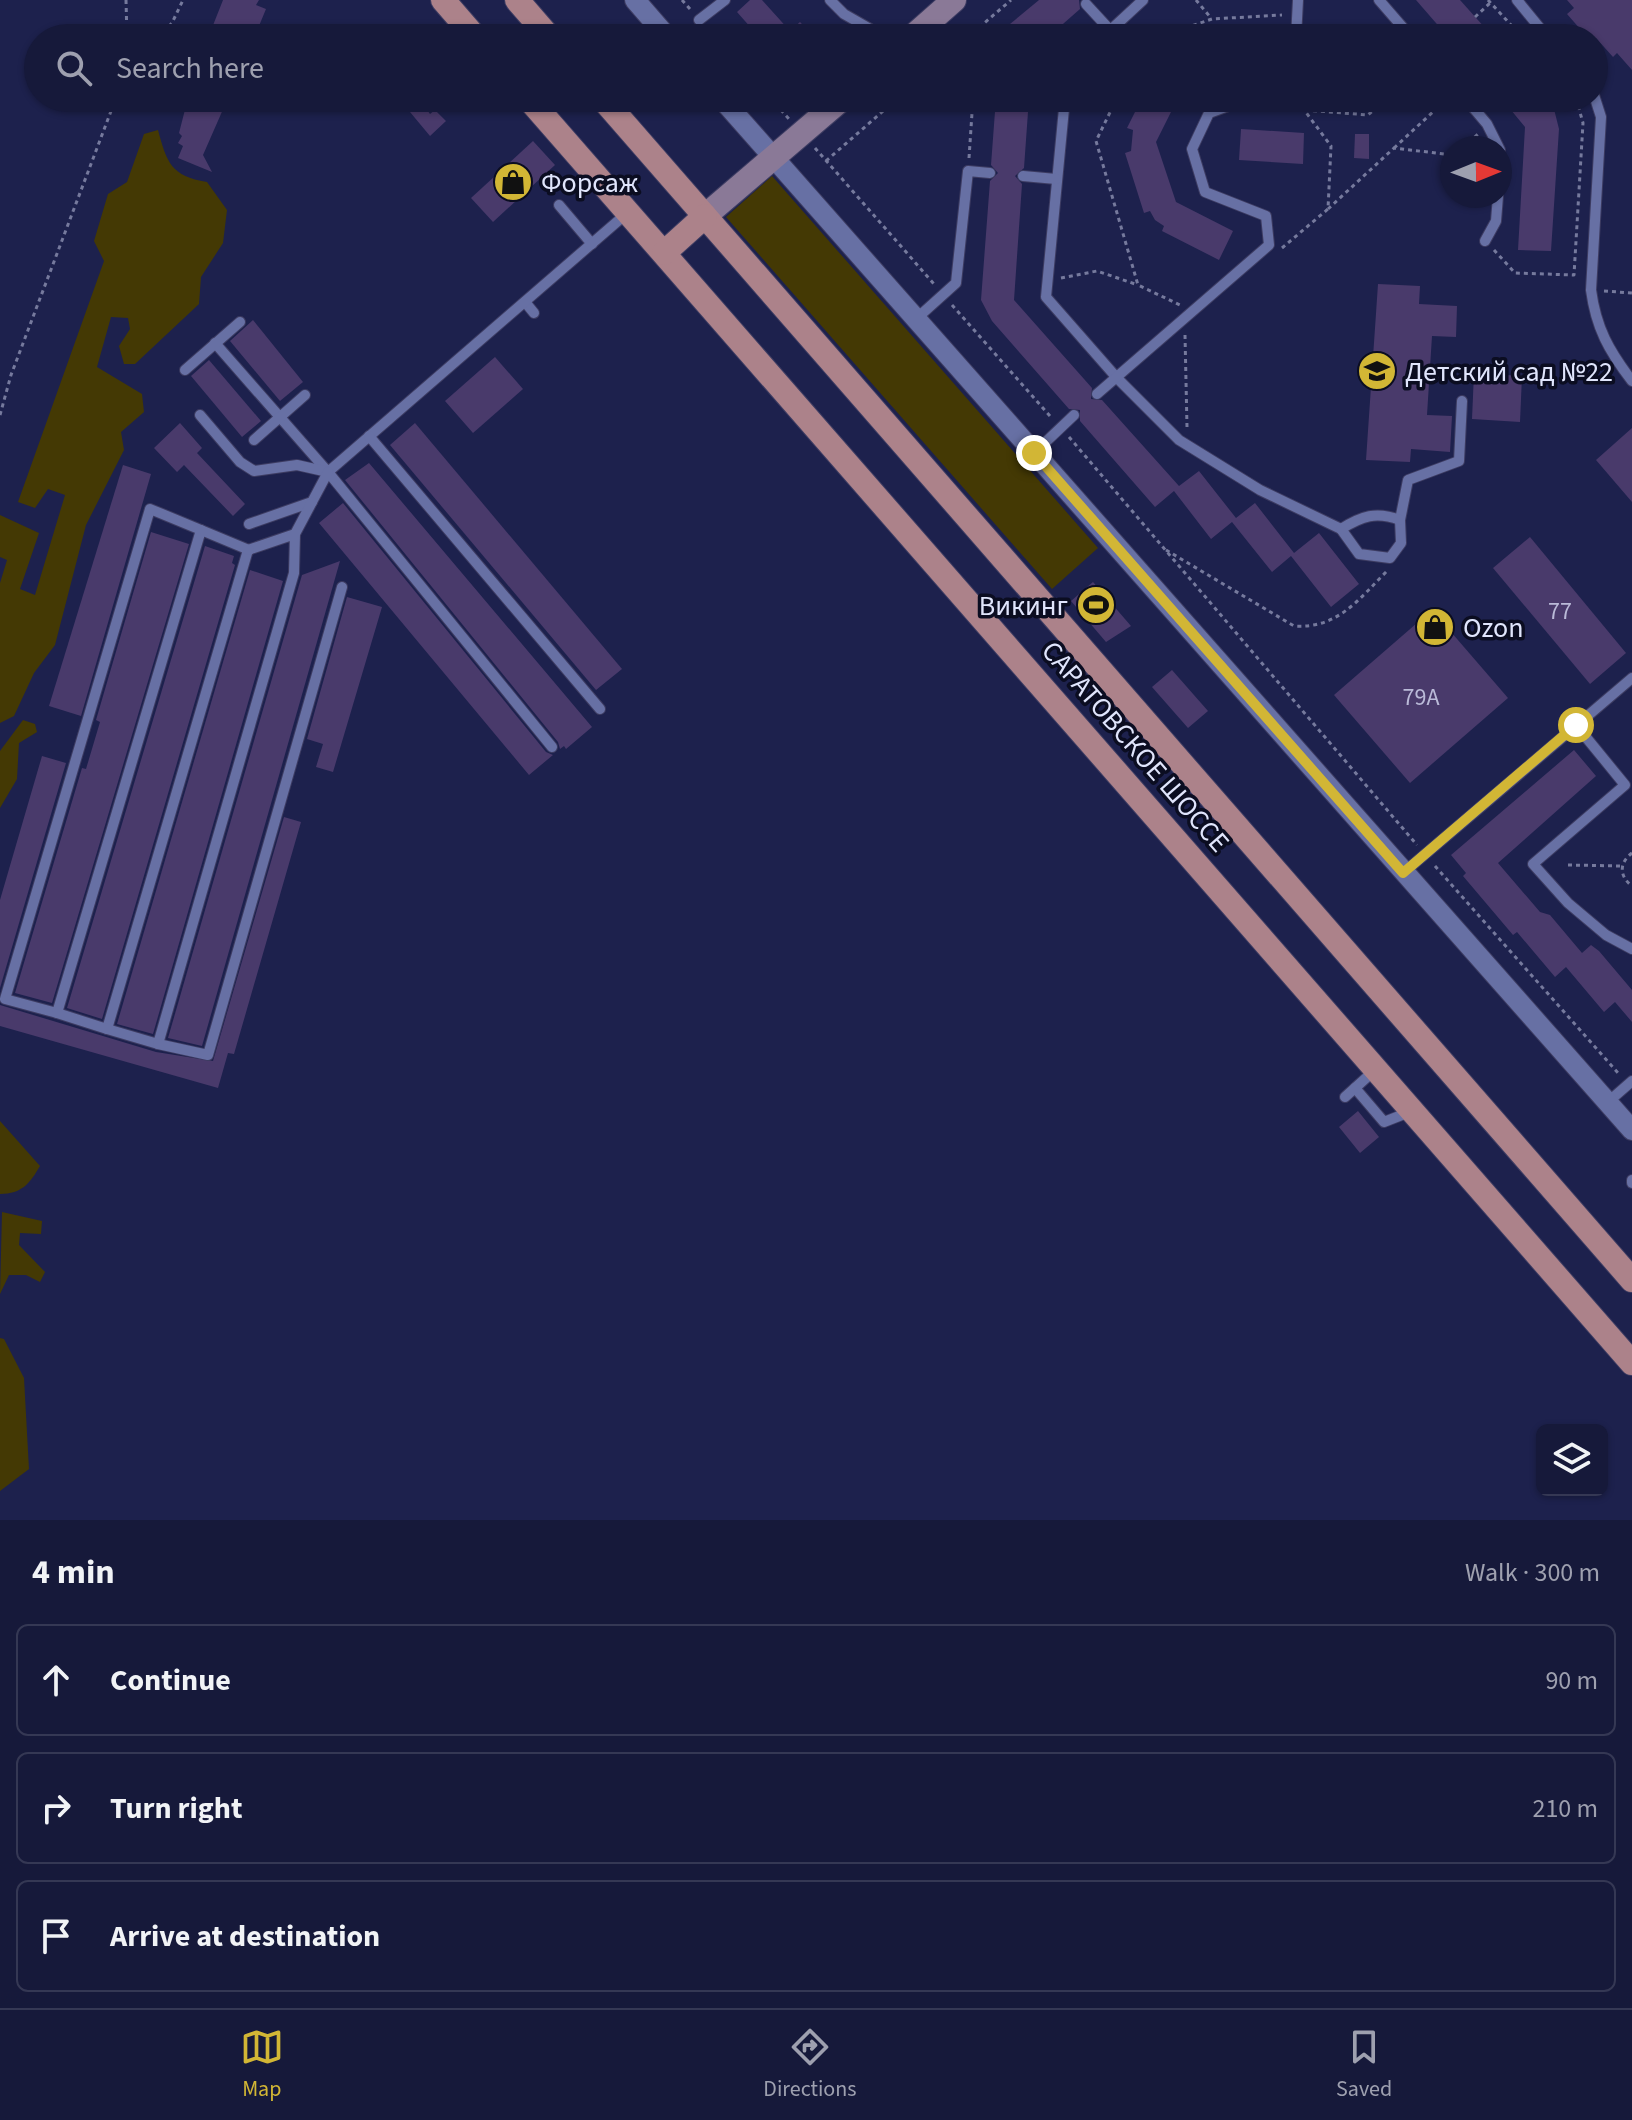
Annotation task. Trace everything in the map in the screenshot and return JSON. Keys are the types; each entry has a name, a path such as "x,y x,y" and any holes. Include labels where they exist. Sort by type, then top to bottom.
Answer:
{"main road":[{"path":"443,0 464,24"},
{"path":"517,0 538,24"},
{"name":"САРАТОВСКОЕ ШОССЕ","path":"540,112 1632,1363"},
{"name":"САРАТОВСКОЕ ШОССЕ","path":"614,112 1632,1280"},
{"path":"664,253 705,216"}],"street":[{"path":"635,0 656,24"},
{"path":"927,24 954,0"},
{"path":"733,112 1632,1130"},
{"path":"705,216 803,134 822,112"}],"lane":[{"path":"699,20 725,0"},
{"path":"830,0 844,14 862,24"},
{"path":"1117,24 1143,0"},
{"path":"1297,24 1298,0"},
{"path":"1379,0 1400,24"},
{"path":"1517,0 1537,24"},
{"path":"1086,4 1099,24"},
{"path":"1063,112 1046,297 1117,378 1188,446 1260,490 1341,529 1359,554 1390,558 1401,543 1400,520 1408,480 1459,461 1462,401"},
{"path":"1097,394 1269,245 1266,216 1205,192 1192,149 1212,112"},
{"path":"1477,112 1493,136"},
{"path":"1599,112 1591,290 1595,318 1607,348 1632,381"},
{"path":"916,319 956,283 968,171 990,173"},
{"path":"1023,176 1056,179"},
{"path":"559,205 592,244"},
{"path":"1485,241 1496,221 1497,208"},
{"path":"158,1044 294,573 295,534 328,472 628,212"},
{"path":"525,302 534,313"},
{"path":"185,370 240,322"},
{"path":"215,343 328,472 552,747"},
{"path":"254,440 305,395"},
{"path":"200,415 240,462 254,471 297,465 328,472"},
{"path":"1034,453 1074,415"},
{"path":"369,436 600,709"},
{"path":"249,524 312,502"},
{"path":"295,534 249,550 150,509 5,999 158,1044 208,1055 342,587"},
{"path":"1341,529 1359,517 1382,514 1400,520"},
{"path":"57,1013 201,530"},
{"path":"107,1029 249,550"},
{"path":"1403,873 1632,678"},
{"path":"1576,725 1625,785 1533,864 1568,903 1606,935 1632,949"},
{"path":"1345,1097 1376,1069"},
{"path":"1608,1102 1630,1083"},
{"path":"1355,1088 1384,1122 1413,1111"}],"path":[{"path":"126,0 127,24"},
{"path":"171,24 183,0"},
{"path":"984,24 1011,0"},
{"path":"1196,0 1212,19"},
{"path":"1475,17 1489,2 1510,24"},
{"path":"1197,24 1212,19 1298,14"},
{"path":"0,415 11,375 111,112"},
{"path":"783,112 1062,429 1425,854 1630,1083"},
{"path":"826,161 882,112"},
{"path":"968,171 972,112"},
{"path":"1110,112 1096,141 1138,285"},
{"path":"1306,112 1331,146 1328,209"},
{"path":"1330,112 1368,115 1371,112"},
{"path":"1276,254 1433,112"},
{"path":"1485,241 1515,273 1574,275 1583,123 1580,112"},
{"path":"1475,136 1487,124"},
{"path":"1394,148 1440,154"},
{"path":"1047,281 1097,271 1138,285 1193,312"},
{"path":"1591,290 1632,293"},
{"path":"1185,331 1188,446"},
{"path":"1163,548 1294,626 1313,627 1339,619 1388,570 1390,558"},
{"path":"1632,853 1622,866 1622,874 1632,886"},
{"path":"1568,865 1622,866"}],"shaded area":[{"path":"158,130 172,166 185,176 207,182 227,210 223,243 201,277 199,304 135,364 124,364 119,346 130,329 128,318 111,317 97,367 142,394 144,412 121,432 124,450 86,525 55,645 34,673 14,716 0,723 0,583 7,560 0,557 0,515 39,533 20,589 35,595 65,495 48,489 35,508 18,502 104,261 94,241 108,194 127,182 144,134"},
{"path":"772,176 1098,548 1052,589 726,217"},
{"path":"23,720 35,724 37,732 19,743 17,779 0,808 0,751"},
{"path":"0,1121 40,1166 24,1186 14,1192 0,1194"},
{"path":"2,1212 42,1221 41,1234 20,1233 19,1245 45,1272 40,1282 26,1275 9,1275 0,1294"},
{"path":"0,1338 4,1339 24,1378 29,1469 0,1491"}],"building":[{"path":"223,0 259,0 256,5 266,9 260,24 214,24"},
{"path":"750,0 762,0 784,24 748,24 737,12"},
{"path":"1039,0 1079,0 1080,9 1063,24 1010,24"},
{"path":"1416,0 1460,0 1481,24 1437,24"},
{"path":"1567,0 1632,0 1632,70 1617,53 1613,57 1608,51 1608,24 1576,24 1567,14 1574,8"},
{"path":"184,112 222,112 203,155 212,172 178,158 183,146 178,143 182,136 179,133"},
{"path":"410,112 437,112 446,121 430,136"},
{"path":"995,112 1028,112 1024,168 1015,176 1022,184 1014,300 1092,388 1091,399 1102,400 1179,486 1199,471 1236,518 1255,503 1294,553 1319,533 1359,584 1331,607 1291,556 1272,572 1232,522 1211,539 1174,491 1155,507 1080,421 1080,410 1069,409 992,321 981,300 990,181 998,173 991,165"},
{"path":"1135,112 1171,112 1156,142 1176,202 1233,231 1219,260 1162,231 1164,226 1155,220 1150,211 1144,213 1125,153 1131,151 1133,130 1127,128"},
{"path":"1513,112 1555,112 1559,129 1551,251 1518,250 1525,127"},
{"path":"1241,129 1304,133 1303,164 1239,160"},
{"path":"1355,134 1369,134 1369,159 1354,158"},
{"name":"Форсаж","path":"533,141 555,165 493,222 471,198"},
{"path":"1378,284 1420,286 1419,304 1457,306 1456,337 1432,336 1427,415 1452,416 1450,452 1411,449 1410,462 1366,460"},
{"path":"253,320 303,382 280,401 230,341"},
{"path":"495,357 523,389 473,433 445,401"},
{"path":"209,360 261,421 242,437 191,376"},
{"path":"1474,373 1522,376 1520,422 1472,419"},
{"path":"180,423 202,448 197,453 245,504 233,516 184,465 177,472 154,448"},
{"path":"415,423 622,669 596,690 390,445"},
{"path":"1632,428 1632,502 1596,460"},
{"path":"369,463 592,727 566,749 564,746 560,749 558,742 345,480"},
{"path":"123,465 151,474 81,716 49,706"},
{"path":"343,503 546,752 553,755 529,775 319,523"},
{"path":"151,532 189,544 52,1003 15,993 82,768 86,769 100,722 96,720"},
{"path":"1530,537 1626,653 1590,684 1493,568"},
{"path":"205,546 234,556 232,563 235,565 102,1019 67,1008"},
{"path":"340,561 202,1046 168,1038 302,575"},
{"path":"250,570 283,581 153,1034 117,1024"},
{"path":"1093,582 1131,626 1106,642 1071,601"},
{"path":"347,597 382,607 333,772 316,767 323,744 307,739"},
{"path":"1432,610 1508,698 1410,783 1334,695"},
{"path":"1172,670 1208,711 1188,728 1152,687"},
{"path":"1574,750 1596,776 1498,863 1540,912 1550,915 1582,953 1591,945 1632,990 1632,1022 1615,1002 1604,1012 1566,967 1555,977 1517,932 1513,935 1463,876 1466,873 1451,855"},
{"path":"42,756 66,763 0,988 0,900"},
{"path":"284,817 301,822 234,1054 228,1053 218,1088 0,1026 0,1005 156,1052 213,1061"},
{"path":"1358,1111 1379,1137 1360,1153 1339,1127"}],"place":[{"name":"Форсаж","path":"513,182"},
{"name":"Детский сад №22","path":"1377,371"},
{"name":"Викинг","path":"1096,605"},
{"name":"Ozon","path":"1435,627"}],"route":[{"path":"1034,453 1403,873 1576,725"}]}
